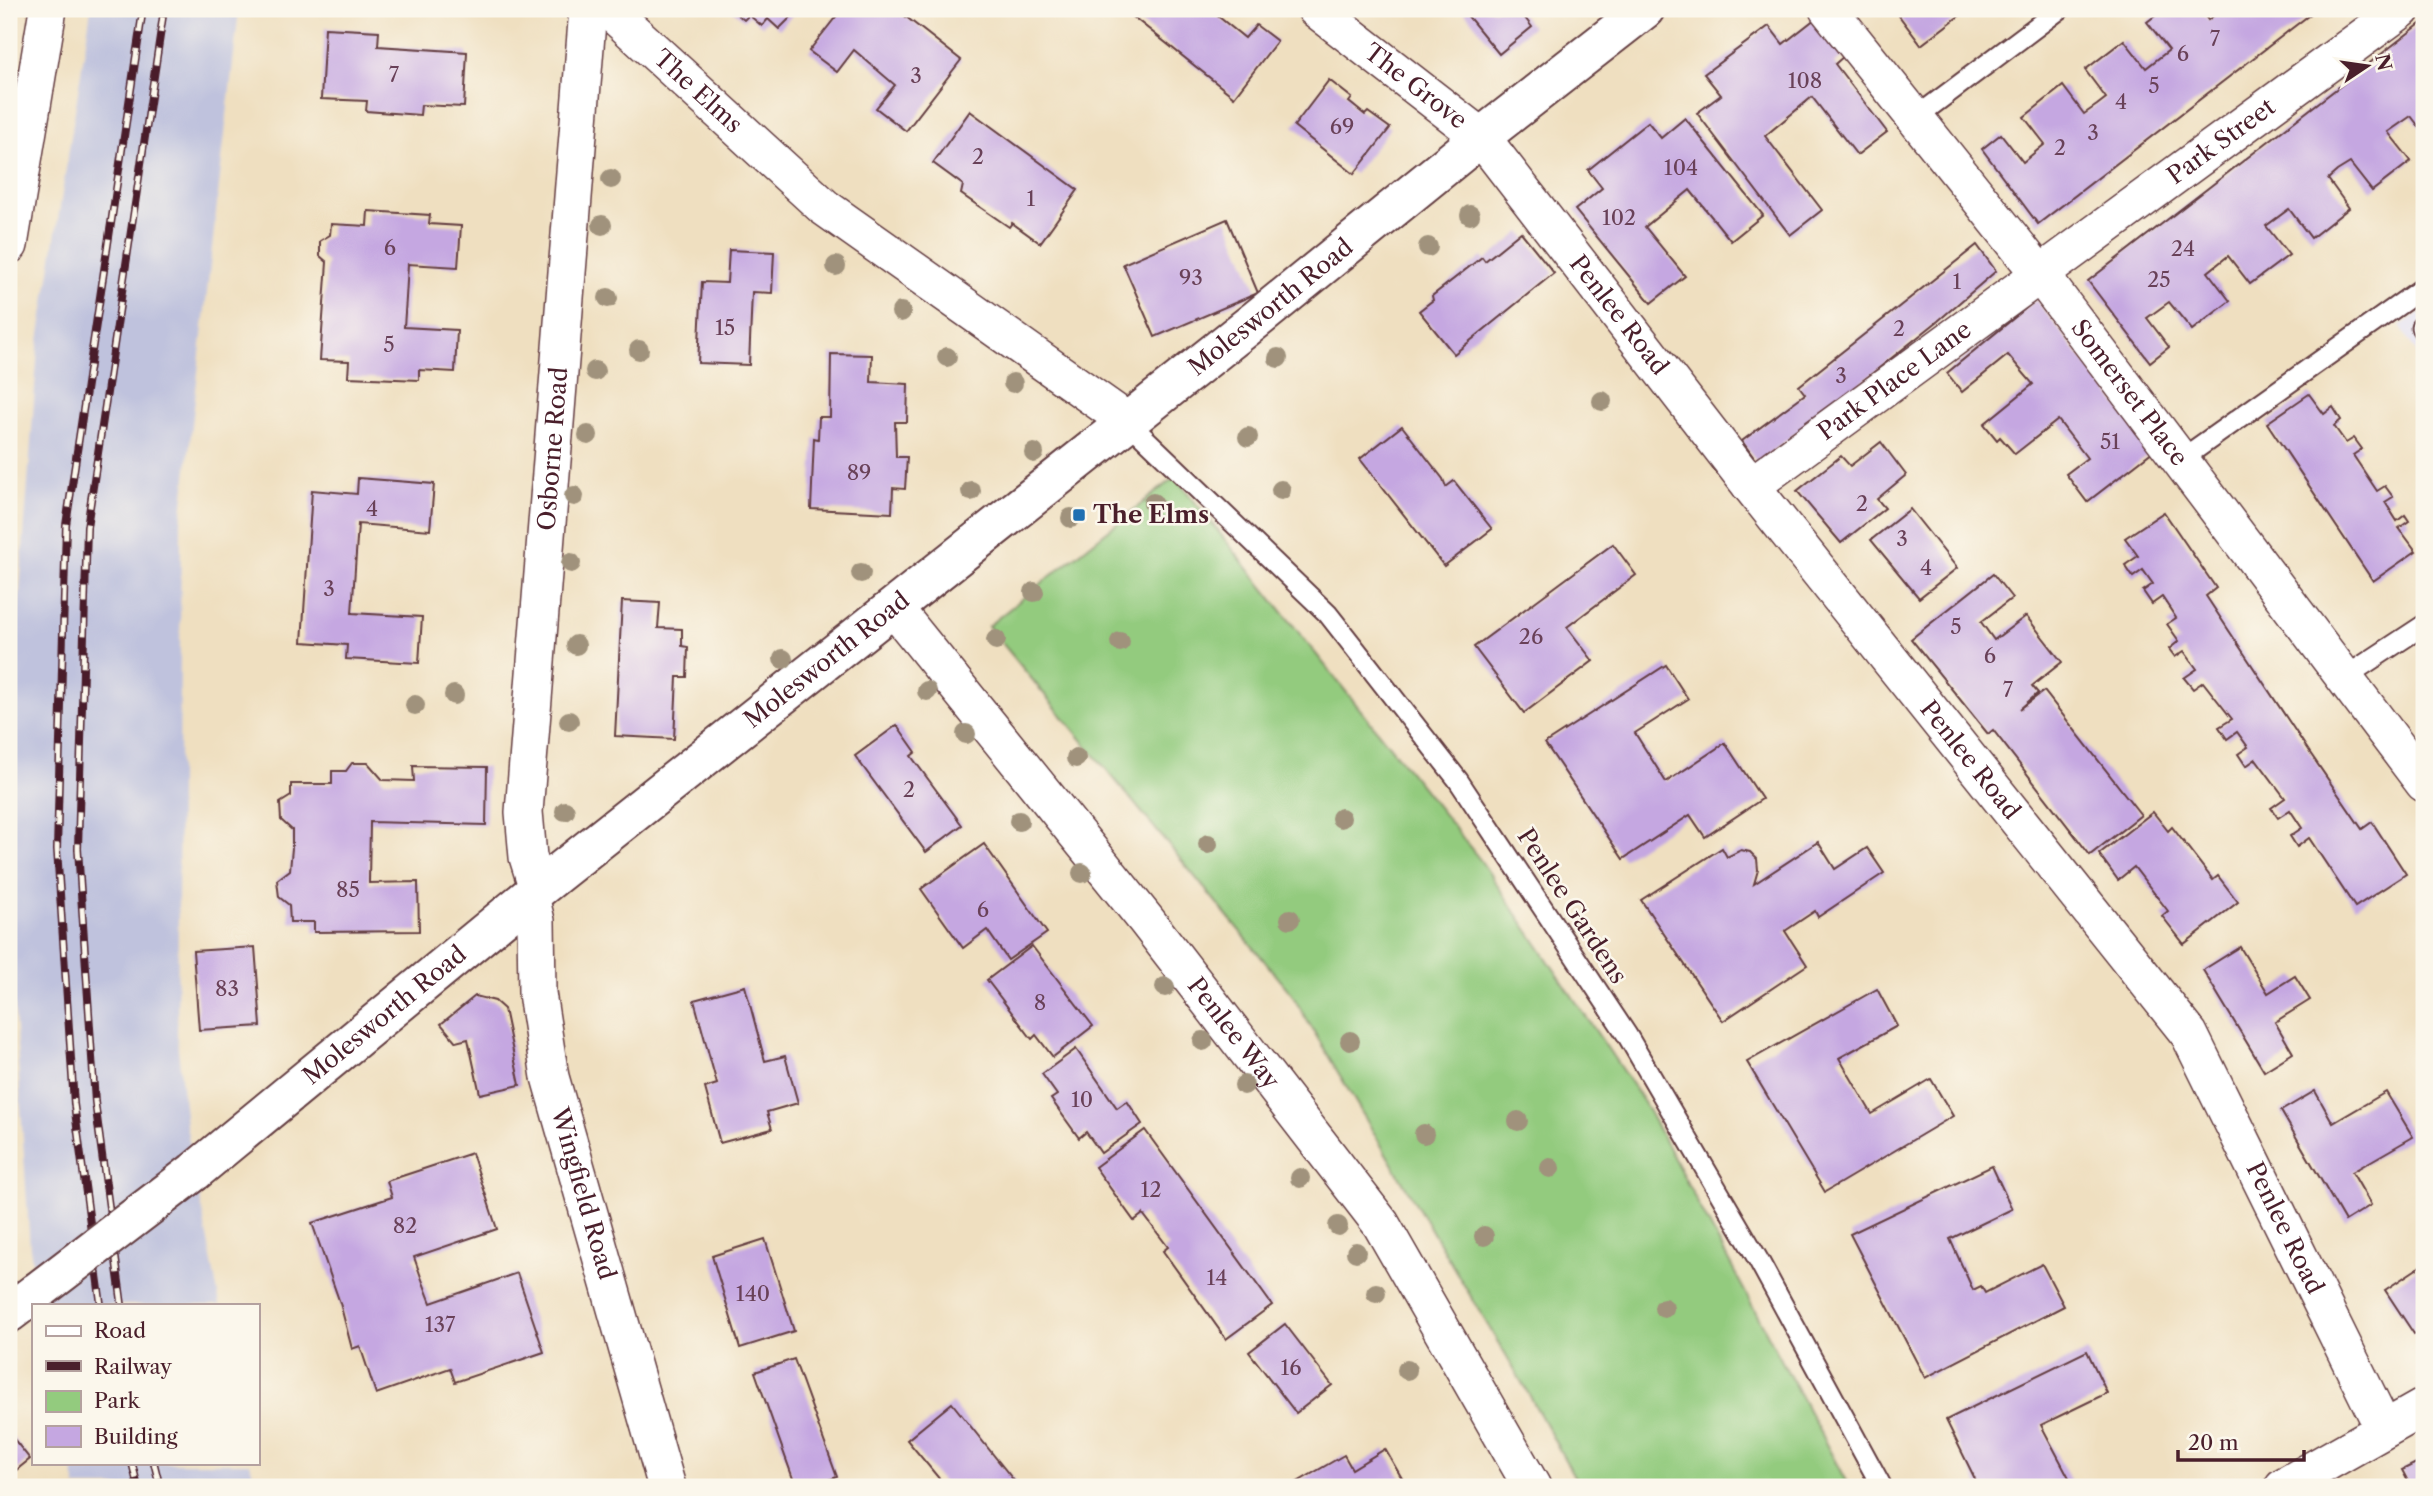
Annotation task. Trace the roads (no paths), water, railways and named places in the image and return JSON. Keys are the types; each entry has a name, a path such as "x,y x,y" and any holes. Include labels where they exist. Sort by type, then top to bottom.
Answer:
{"street":[{"path":"9,245 48,9"},
{"name":"Osborne Road","path":"534,893 524,812 588,9"},
{"name":"The Elms","path":"608,9 824,207 1127,421"},
{"name":"The Grove","path":"1317,9 1480,137"},
{"name":"Molesworth Road","path":"23,1302 194,1172 534,893 1257,319 1480,137 1645,9"},
{"name":"Somerset Place","path":"1828,9 2039,273 2424,783"},
{"name":"Park Street","path":"2039,273 2402,9"},
{"name":"Penlee Road","path":"1480,137 1751,486 2189,1034 2384,1429"},
{"name":"Park Place Lane","path":"1751,486 2039,273"},
{"name":"Penlee Way","path":"894,608 1146,920 1381,1224 1532,1487"},
{"name":"Wingfield Road","path":"534,893 537,993 550,1077 667,1487"},
{"path":"2283,1487 2424,1407"}],"lane":[{"path":"1915,118 2060,9"},
{"path":"2179,461 2424,287"},
{"path":"2424,324 2421,327 2424,332"},
{"name":"Penlee Gardens","path":"1127,421 1328,614 1458,780 1628,1035 1759,1261 1882,1487"},
{"path":"2345,677 2424,625"}],"railway":[{"path":"101,1304 74,1104 57,849 66,525 143,9"},
{"path":"122,1304 95,1102 78,849 87,527 164,9"},
{"path":"132,1464 138,1487"},
{"path":"154,1464 160,1487"}],"place":[{"name":"The Elms","path":"1079,515"}]}
